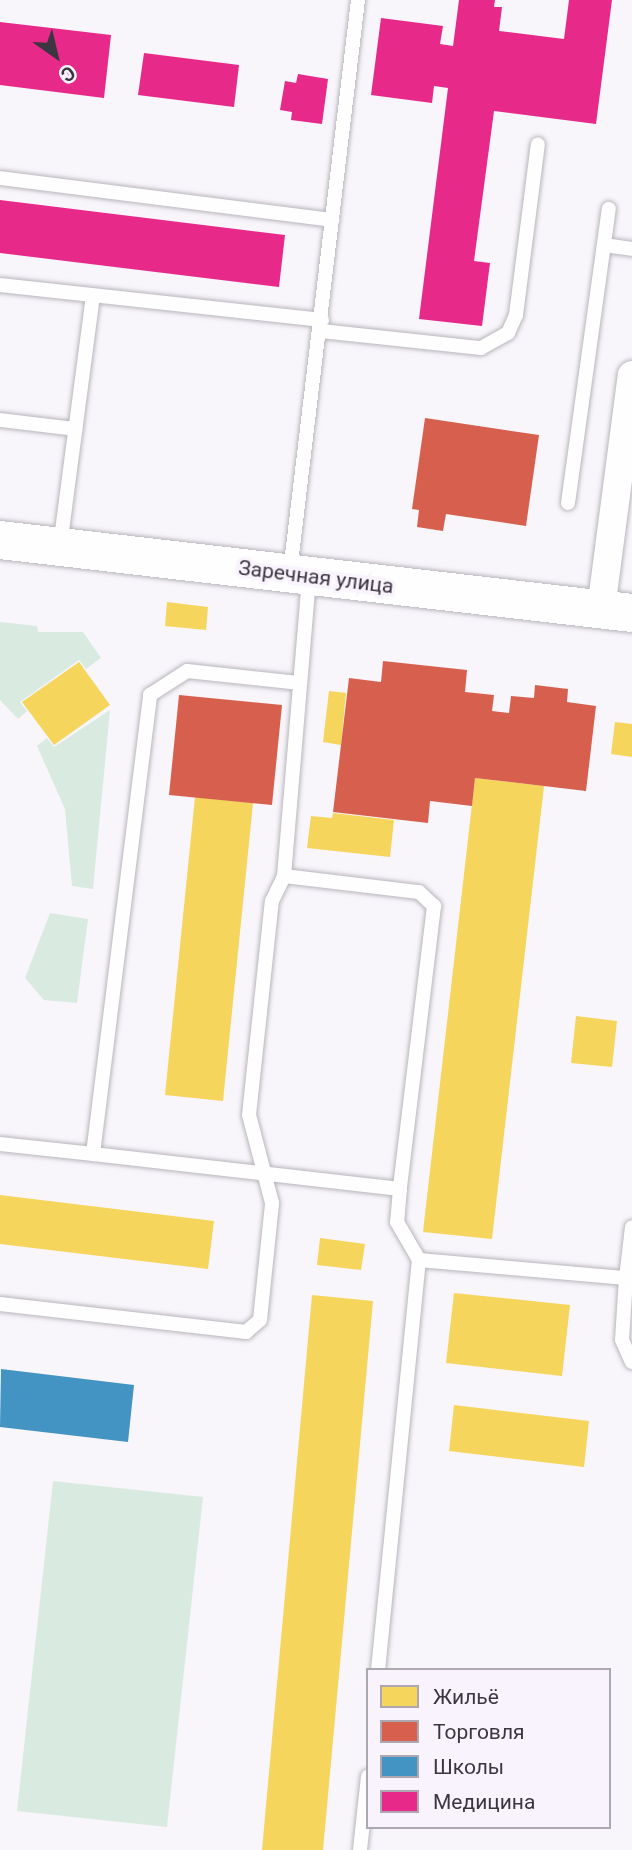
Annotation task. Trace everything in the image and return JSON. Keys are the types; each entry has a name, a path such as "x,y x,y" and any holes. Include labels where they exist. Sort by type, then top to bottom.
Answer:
{"main road":[{"name":"Заречная улица","path":"0,540 616,611"}],"street":[{"path":"616,611 631,390"}],"lane":[{"path":"0,1304 246,1332 260,1320 272,1203 248,1115 272,901 284,876 300,682 300,575 321,326 358,0"},
{"path":"0,285 481,348 501,339 516,315 538,144"},
{"path":"0,178 332,220"},
{"path":"568,503 609,209"},
{"path":"604,245 632,249"},
{"path":"59,547 93,296"},
{"path":"0,420 75,429"},
{"path":"93,1154 150,695 187,671 300,682"},
{"path":"284,876 419,892 434,906 397,1222 419,1260 378,1668"},
{"path":"0,1144 400,1189"},
{"path":"632,1227 622,1340 632,1362"},
{"path":"419,1260 626,1278"},
{"path":"360,1850 366,1794"}],"green space":[{"path":"0,622 37,626 38,632 83,632 101,658 86,669 79,660 20,702 27,711 18,719 0,700"},
{"path":"110,710 93,889 72,886 65,809 37,746 47,738 54,747"},
{"path":"50,913 88,919 77,1003 44,1000 25,978"},
{"path":"53,1481 203,1497 167,1827 17,1811"}],"building: Жильё":[{"path":"167,602 208,607 206,630 165,626"},
{"path":"79,662 110,705 54,745 22,702"},
{"path":"329,691 346,693 341,745 323,742"},
{"path":"615,722 632,724 632,757 611,754"},
{"path":"475,778 544,786 492,1239 423,1232"},
{"path":"195,797 253,803 223,1101 165,1095"},
{"path":"333,813 394,820 390,857 307,848 311,816 332,818"},
{"path":"576,1016 617,1021 612,1067 571,1063"},
{"path":"0,1195 214,1221 208,1269 0,1244"},
{"path":"320,1238 365,1244 361,1270 317,1265"},
{"path":"454,1293 570,1305 562,1376 446,1363"},
{"path":"312,1295 373,1301 323,1850 262,1850"},
{"path":"454,1405 589,1421 584,1467 449,1451"}],"building: Торговля":[{"path":"425,418 539,435 526,526 446,514 443,531 417,527 419,510 412,509"},
{"path":"383,661 467,670 465,692 494,695 492,711 509,713 511,696 534,698 535,685 568,689 567,702 596,706 586,791 475,778 472,806 430,801 428,823 333,812 349,678 381,682"},
{"path":"179,695 282,705 272,805 169,795"}],"building: Школы":[{"path":"1,1369 134,1385 128,1442 0,1427"}],"building: Медицина":[{"path":"459,0 495,0 494,7 502,7 499,31 564,39 569,0 612,0 596,124 494,111 474,261 490,263 482,326 419,319 448,88 434,86 432,103 371,95 381,18 443,26 440,44 453,46"},
{"path":"0,22 111,35 104,98 0,85"},
{"path":"144,53 239,65 234,107 138,95"},
{"path":"298,74 328,79 322,124 291,120 292,112 280,110 285,81 296,83"},
{"path":"0,200 285,235 279,287 0,253"}]}
